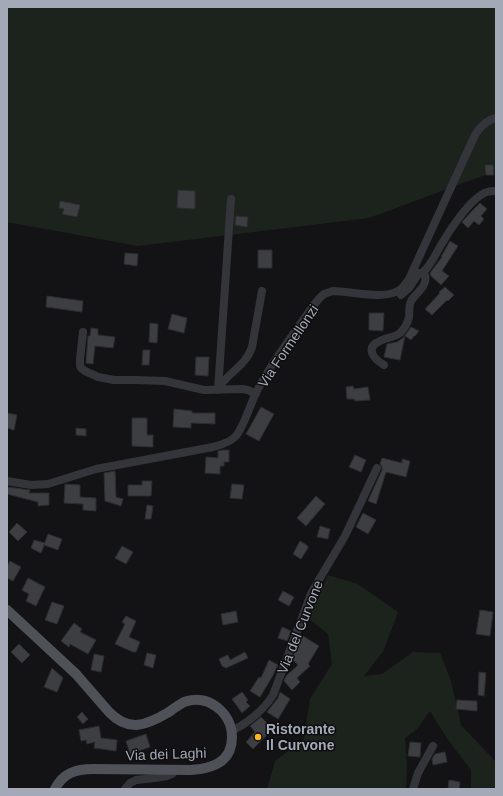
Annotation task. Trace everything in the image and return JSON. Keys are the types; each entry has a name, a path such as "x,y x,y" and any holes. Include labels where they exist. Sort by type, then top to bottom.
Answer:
{"main road":[{"path":"7,610 76,674 108,712 121,722 136,725 146,724 184,702 201,700 214,704 222,710 228,719 232,731"},
{"name":"Via dei Laghi","path":"55,789 62,778 70,773 81,770 176,770 202,769 214,766 221,762 229,752 232,743 232,731"}],"street":[{"name":"Via Formellonzi","path":"7,481 31,485 48,484 91,470 222,445 232,440 239,432 256,394 272,364 306,316 323,296 333,291 373,295 386,294 401,289 407,282 475,135 486,122 490,119 496,118"},
{"path":"373,295 385,299 394,298 398,297 409,288 418,275 422,273 430,264 445,238 469,206 483,193 496,191"},
{"path":"218,390 231,199"},
{"path":"384,365 373,356 371,352 372,348 378,341 394,337 402,330 409,316 409,306 425,282 426,277 422,273"},
{"path":"218,390 223,382 246,360 249,354 252,347 262,291"},
{"path":"83,332 80,366 83,370 91,374 108,380 165,381 200,389 242,389 256,394"},
{"name":"Via del Curvone","path":"232,731 246,723 258,713 273,695 311,594 345,536 377,468"},
{"path":"413,789 418,773 432,746"},
{"path":"125,789 133,782 167,776 176,770"}],"shaded area":[{"path":"7,7 496,7 496,171 369,218 138,246 7,222"},
{"path":"328,575 358,584 398,612 384,650 364,676 382,674 413,652 440,653 451,681 461,725 496,762 496,789 471,789 471,770 448,740 430,711 417,729 405,738 407,765 406,789 267,789 275,761 304,739 310,699 332,664 328,634 308,618"}],"building":[{"path":"485,165 493,165 494,175 486,175"},
{"path":"178,190 195,191 195,209 177,208"},
{"path":"60,201 80,205 77,217 62,214 64,209 59,208"},
{"path":"480,203 487,209 481,216 484,219 479,225 474,221 468,228 462,222"},
{"path":"236,216 248,217 247,227 235,225"},
{"path":"450,241 458,246 442,271 449,276 441,285 431,276 430,273 442,257"},
{"path":"258,250 272,250 272,268 258,268"},
{"path":"125,253 138,254 137,266 124,264"},
{"path":"445,287 454,295 432,315 425,309"},
{"path":"47,296 83,301 82,312 46,307"},
{"path":"369,313 384,313 383,331 369,330"},
{"path":"172,314 187,318 184,333 168,329"},
{"path":"150,323 158,324 157,343 149,342"},
{"path":"411,327 419,331 411,340 405,336 400,360 384,357 387,344 397,342 403,338"},
{"path":"91,328 98,329 98,335 115,337 113,348 95,346 93,364 86,363 88,336 90,336"},
{"path":"143,350 150,350 149,365 142,365"},
{"path":"196,357 209,357 208,376 195,375"},
{"path":"353,386 354,389 368,387 370,400 355,401 354,399 347,399 346,387"},
{"path":"261,407 274,414 259,441 246,434"},
{"path":"174,409 192,411 192,413 215,413 215,424 191,423 191,428 173,427"},
{"path":"7,413 17,415 14,430 7,428"},
{"path":"132,418 147,418 147,435 153,435 153,447 132,446"},
{"path":"76,428 86,429 86,436 76,435"},
{"path":"229,450 229,462 224,462 224,466 220,466 220,474 205,473 206,457 218,458 218,451"},
{"path":"355,455 366,460 361,472 349,467"},
{"path":"382,458 402,463 402,459 410,461 406,477 386,472 376,504 368,501 382,470 380,464"},
{"path":"115,471 116,497 123,499 121,506 105,501 104,473"},
{"path":"142,481 152,481 151,496 128,496 128,485 142,485"},
{"path":"65,484 80,485 80,497 96,498 96,511 83,510 83,504 64,503"},
{"path":"232,484 244,485 242,499 230,498"},
{"path":"7,487 30,490 29,493 49,493 49,505 38,506 38,502 7,494"},
{"path":"316,496 325,504 306,526 297,518"},
{"path":"147,505 153,506 151,519 145,519"},
{"path":"363,513 376,520 368,534 356,527"},
{"path":"17,523 27,532 18,541 9,532"},
{"path":"320,526 330,529 328,539 317,537"},
{"path":"48,534 62,539 58,550 44,545"},
{"path":"34,540 45,543 41,553 31,548"},
{"path":"300,541 308,546 301,559 293,554"},
{"path":"122,546 133,552 126,564 115,558"},
{"path":"10,561 21,567 13,581 7,578 7,566"},
{"path":"28,578 45,587 36,606 26,601 29,594 22,590"},
{"path":"283,591 294,597 289,606 278,600"},
{"path":"52,602 64,606 57,624 45,620"},
{"path":"480,610 493,612 490,636 476,634"},
{"path":"236,611 238,622 223,625 221,614"},
{"path":"126,616 136,621 129,637 140,642 136,652 115,644 125,624 122,622"},
{"path":"74,623 82,629 80,632 96,640 88,654 70,644 69,647 61,641"},
{"path":"282,627 291,631 287,641 278,638"},
{"path":"303,636 319,646 308,664 310,666 297,678 300,682 292,690 284,681 286,676 298,665 292,659 299,641"},
{"path":"19,644 30,655 22,663 11,652"},
{"path":"245,652 248,658 226,668 222,666 219,659 228,655 230,660"},
{"path":"147,653 156,655 153,668 144,665"},
{"path":"94,654 104,656 101,672 91,670"},
{"path":"269,660 278,665 260,697 250,691 259,677 261,678"},
{"path":"52,668 63,678 57,692 44,687"},
{"path":"479,672 486,673 484,696 478,695"},
{"path":"242,692 248,700 246,702 250,706 242,713 232,699"},
{"path":"280,692 290,699 278,719 267,712 278,698"},
{"path":"457,700 477,701 477,711 456,709"},
{"path":"82,712 88,719 83,724 77,717"},
{"name":"Ristorante Il Curvone","path":"261,717 273,729 253,749 246,742 255,732 250,726"},
{"path":"99,726 101,738 117,740 116,751 94,748 95,742 87,744 86,740 81,741 79,730"},
{"path":"146,734 150,747 130,754 126,741"},
{"path":"410,742 421,743 420,757 408,756"},
{"path":"445,752 447,762 433,765 432,759 435,754"},
{"path":"449,780 460,782 459,789 448,789"}],"place":[{"name":"Ristorante Il Curvone","path":"258,737"}]}
